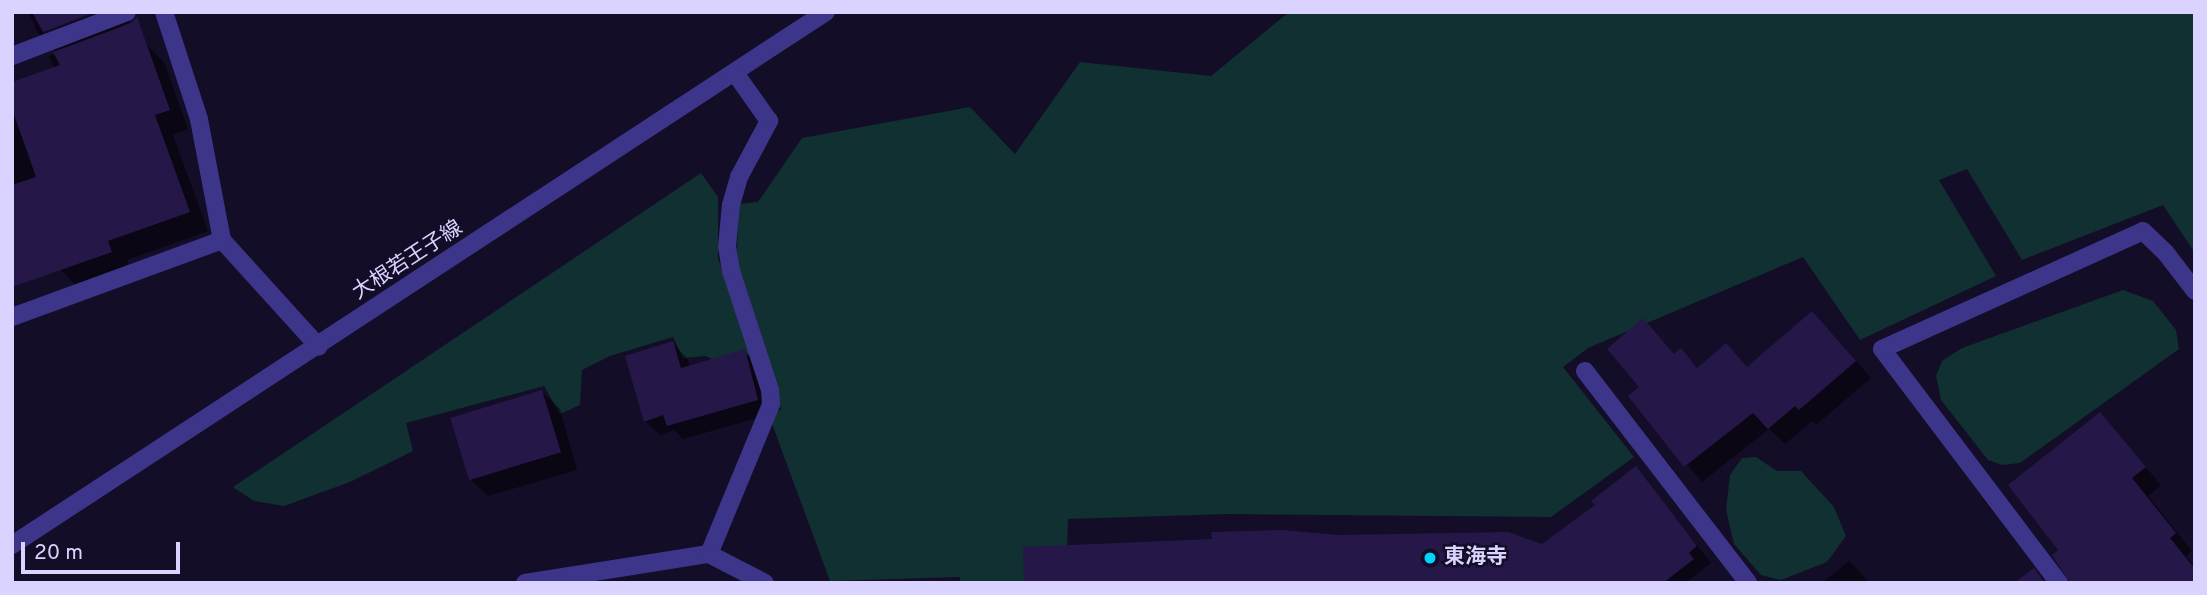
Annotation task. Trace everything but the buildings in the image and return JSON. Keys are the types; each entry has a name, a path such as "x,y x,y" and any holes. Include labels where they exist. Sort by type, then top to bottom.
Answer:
{"street":[{"path":"12,56 127,12"},
{"path":"164,12 199,119 222,240 319,347"},
{"name":"大根若王子線","path":"12,545 319,347 826,12"},
{"path":"709,554 771,404 770,390 731,271 727,247 732,205 739,177 769,121 735,73"},
{"path":"2059,583 1882,349 2143,231 2165,252 2195,291"},
{"path":"12,317 222,240"},
{"path":"1585,371 1748,583"},
{"path":"525,583 709,554 765,583"}],"green space":[{"path":"1289,12 2195,12 2195,253 2163,205 2022,260 1967,169 1939,180 1996,276 1860,340 1803,257 1588,348 1563,367 1634,457 1551,517 1229,514 1068,519 1066,583 960,583 960,577 830,581 768,413 781,410 737,264 738,204 758,202 802,138 970,107 1015,154 1080,62 1211,76"},
{"path":"701,173 718,197 718,258 751,355 716,361 706,356 683,358 673,337 610,356 582,370 580,405 560,414 544,386 406,423 413,451 350,482 284,506 254,501 233,487"},
{"path":"2123,290 2153,301 2176,330 2179,349 2020,463 2002,465 1988,460 1941,400 1936,376 1942,361 1962,348"},
{"path":"1756,457 1777,471 1801,471 1834,507 1846,536 1827,562 1781,580 1761,575 1734,544 1726,510 1730,475 1742,458"}],"place":[{"name":"東海寺","path":"1430,558"}]}
